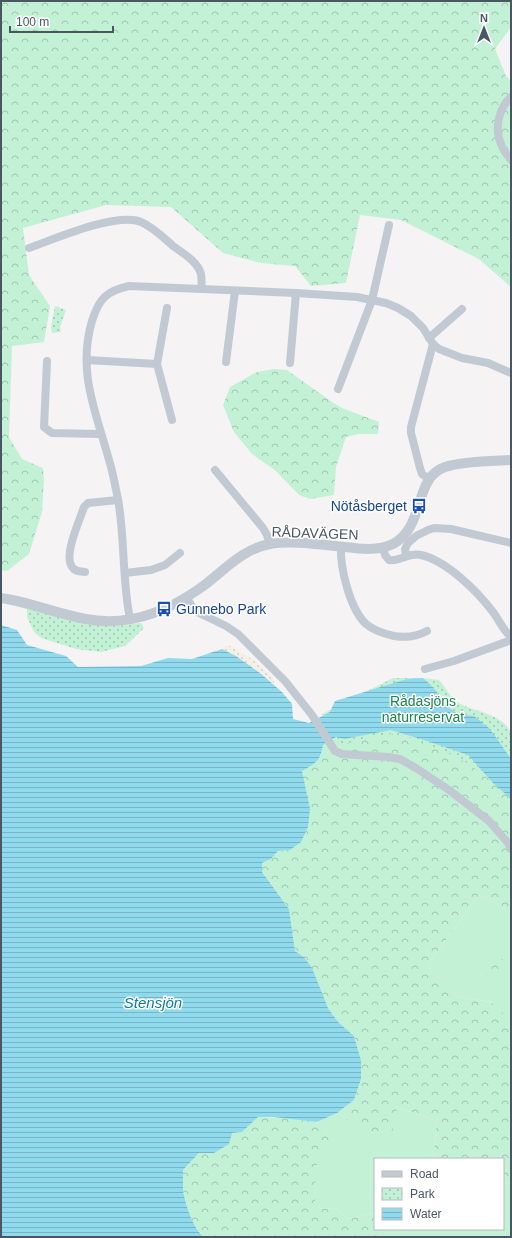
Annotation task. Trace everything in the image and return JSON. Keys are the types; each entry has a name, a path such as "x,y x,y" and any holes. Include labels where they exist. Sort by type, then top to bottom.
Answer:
{"street":[{"path":"511,97 500,115 498,123 500,143 511,160"},
{"path":"29,248 98,225 118,220 142,222 194,262 200,272 202,289"},
{"path":"338,389 372,300 389,225"},
{"path":"130,619 118,500 110,460 100,434 90,393 87,360 88,342 94,315 103,297 111,291 117,288 129,286 296,293 357,297 372,300 386,303 411,316 439,349 462,358 488,363 511,373"},
{"path":"226,362 235,291"},
{"path":"290,363 296,293"},
{"path":"167,308 157,364 172,420"},
{"path":"462,309 431,341 411,433 420,468 422,474 429,479 438,470 453,465 511,460"},
{"path":"87,360 157,364"},
{"path":"47,361 44,428 52,433 100,434"},
{"path":"215,470 263,528 270,544"},
{"name":"RÅDAVÄGEN","path":"1,598 20,601 86,619 107,622 130,619 164,609 187,598 206,585 240,556 270,544 290,543 362,549 383,548 397,541 410,528 429,479"},
{"path":"85,572 78,571 70,565 69,554 84,506 88,503 118,500"},
{"path":"406,555 405,549 408,544 421,533 434,528 451,529 511,543"},
{"path":"341,547 342,568 351,597 357,611 367,624 380,632 401,637 414,636 427,631"},
{"path":"383,548 384,554 388,560 396,560 406,555 421,555 432,559 451,571 482,599 511,636"},
{"path":"125,573 151,570 165,565 180,553"},
{"path":"187,598 191,606 199,613 226,626 238,634 285,681 312,716 332,746 338,752 342,754 388,757 400,760 416,768 450,790 489,820 508,843 511,849"},
{"path":"425,669 454,661 511,640"}],"green space":[{"path":"1,1 511,1 511,27 495,49 506,76 511,81 511,287 479,259 401,220 360,215 346,283 311,286 295,266 261,263 223,253 171,207 106,205 23,228 29,275 50,306 44,342 12,346 9,437 22,459 43,468 44,480 42,512 29,554 7,571 1,570"},
{"path":"55,306 66,310 60,327 61,332 52,333 51,327"},
{"path":"274,369 287,370 342,408 379,422 378,434 359,434 346,437 336,467 334,495 310,499 299,495 276,471 252,454 234,432 223,405 230,387 257,372"},
{"path":"27,608 95,625 113,626 141,623 144,628 125,646 101,652 76,649 41,638 34,632 27,617"},
{"name":"Rådasjöns naturreservat","path":"393,678 422,678 439,680 457,702 494,717 506,725 511,732 511,798 469,764 444,751 412,738 391,734 370,737 342,745 322,714"},
{"path":"391,730 468,755 511,799 511,914 500,905 479,895 432,959 429,968 458,997 491,1002 503,1013 506,1028 511,1022 511,1184 504,1182 504,1158 433,1158 437,1121 397,1107 392,1134 367,1137 343,1116 337,1113 354,1100 361,1079 361,1060 354,1036 338,1022 328,1008 304,957 295,951 289,909 262,872 262,863 271,859 278,851 290,850 304,788 302,771 319,759 323,745 336,737"},
{"path":"479,895 500,905 511,914 511,1022 506,1028 492,1002 458,997 429,968 432,959"},
{"path":"498,954 504,961 502,970 493,979 485,974 486,964"},
{"path":"397,1107 437,1121 433,1158 374,1158 374,1216 372,1213 348,1219 335,1208 314,1209 316,1188 314,1176 317,1165 313,1150 327,1152 327,1131 317,1122 337,1113 343,1116 368,1137"},
{"path":"258,1117 307,1120 318,1123 322,1126 327,1132 329,1145 327,1153 314,1151 317,1165 315,1176 315,1209 335,1208 348,1219 372,1213 374,1216 374,1230 380,1230 379,1237 204,1237 196,1228 190,1215 183,1190 183,1170 199,1153 232,1133 242,1132"},
{"path":"504,1182 511,1184 511,1237 379,1237 380,1230 504,1230"}],"sand":[{"path":"228,645 255,661 274,679 274,683 272,684 248,665 222,649"}],"water":[{"name":"Stensjön","path":"1,625 17,630 27,645 66,656 78,667 141,666 168,658 192,659 222,649 236,656 260,673 282,692 292,704 293,719 309,723 330,712 335,701 407,679 423,678 433,687 448,707 458,714 474,716 489,728 511,759 511,799 493,783 468,755 391,730 344,739 336,737 323,745 317,761 302,771 310,809 308,827 301,842 290,850 278,851 271,859 262,863 262,872 289,909 295,951 304,957 312,968 328,1008 338,1022 354,1036 361,1060 361,1079 354,1100 337,1113 317,1122 274,1117 258,1117 242,1132 232,1133 229,1144 214,1153 199,1153 183,1170 183,1190 193,1222 204,1237 1,1237"}],"place":[{"name":"Nötåsberget","path":"419,506"},
{"name":"Gunnebo Park","path":"164,609"}]}
